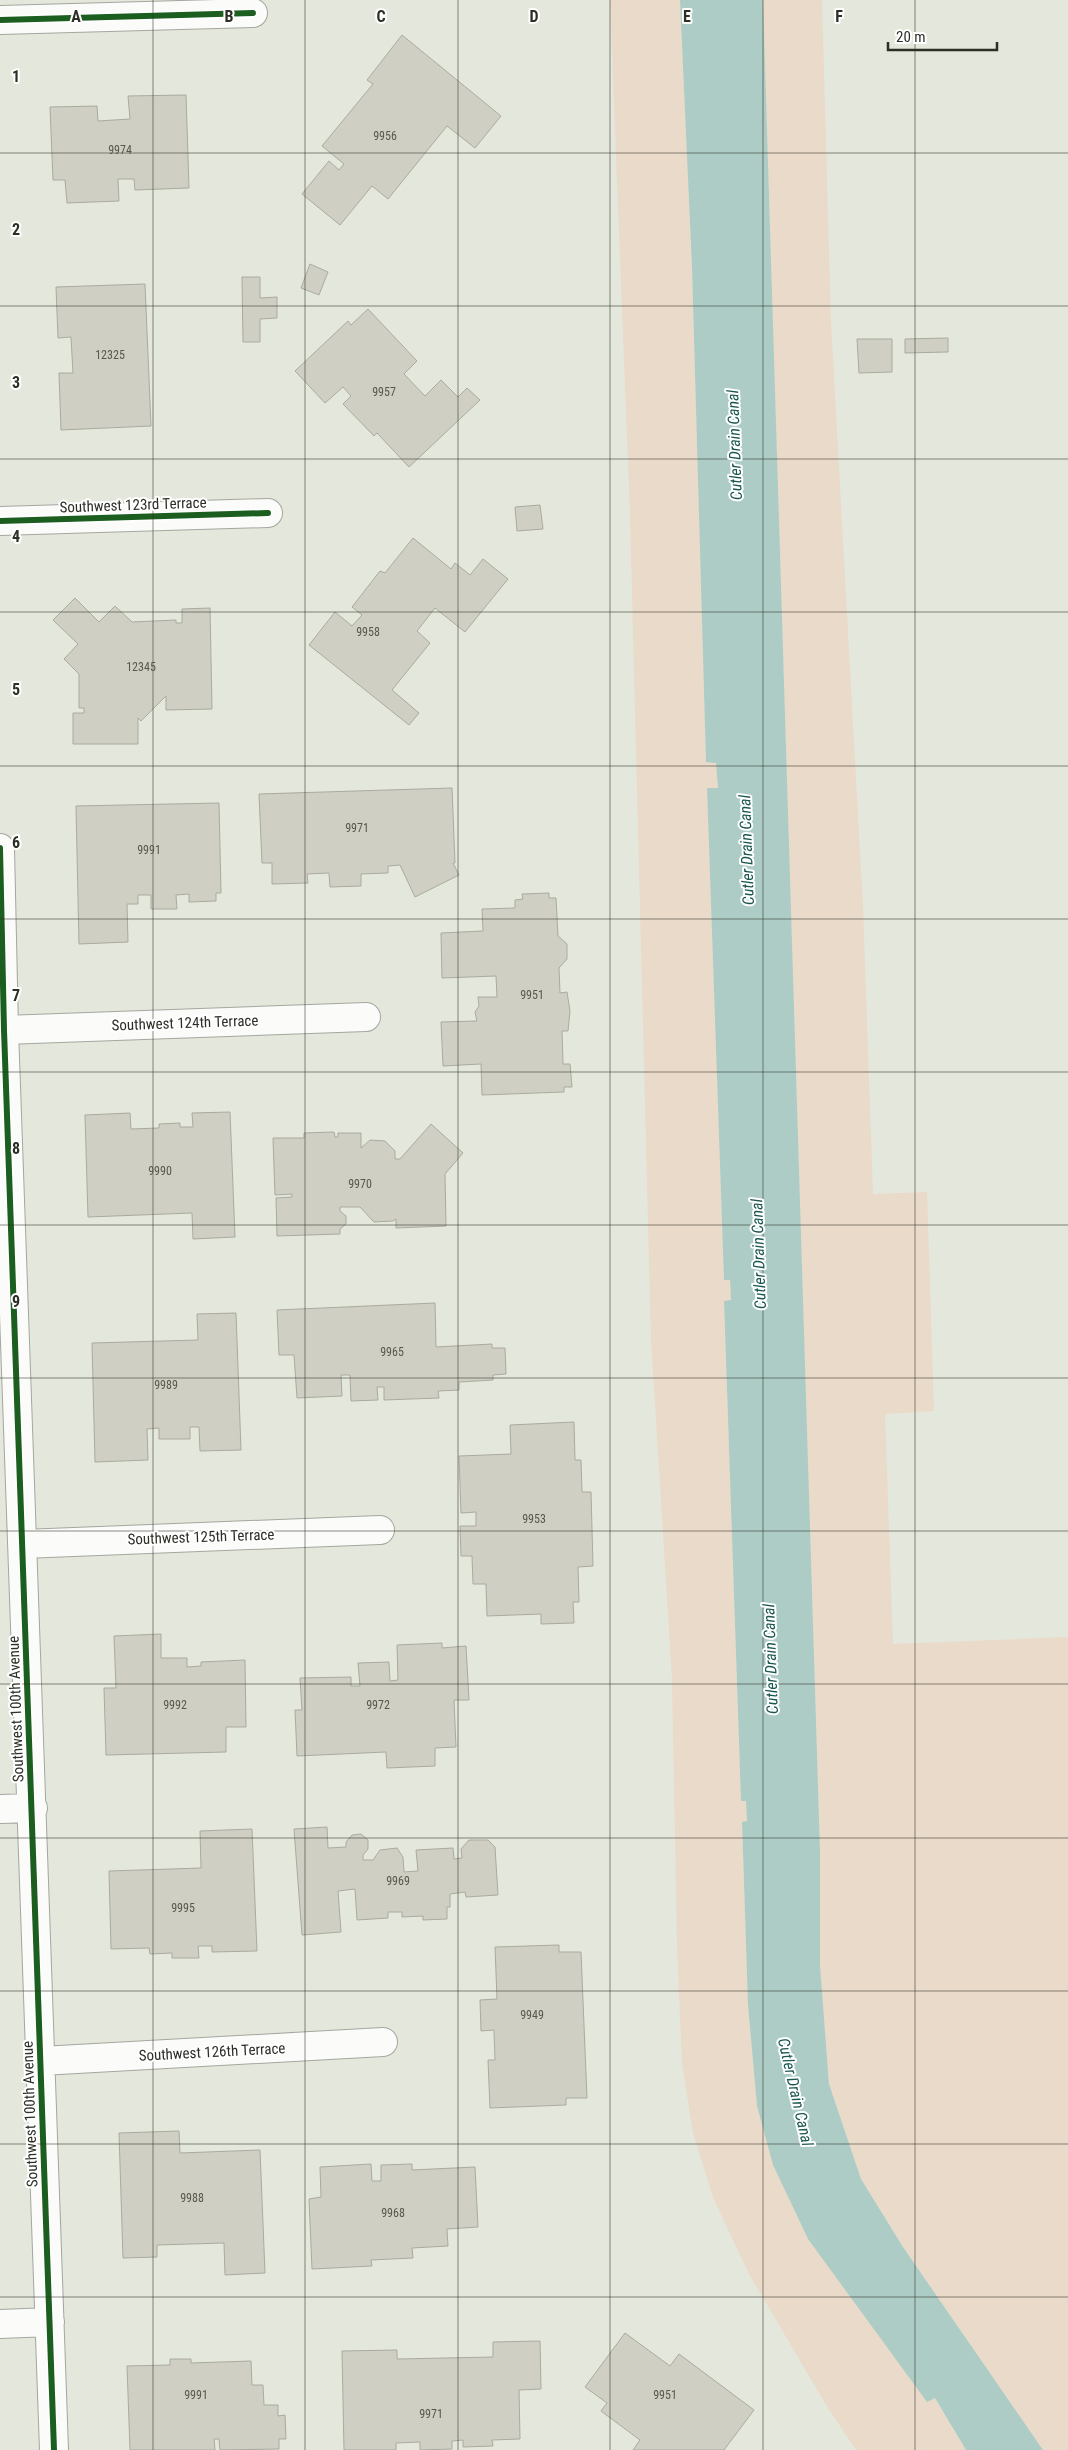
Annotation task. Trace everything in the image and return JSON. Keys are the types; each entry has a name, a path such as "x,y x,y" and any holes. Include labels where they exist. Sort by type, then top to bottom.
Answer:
{"street":[{"path":"0,20 253,13"},
{"name":"Southwest 123rd Terrace","path":"0,521 268,513"},
{"name":"Southwest 100th Avenue","path":"0,848 7,1310 23,1544 54,2450"},
{"name":"Southwest 124th Terrace","path":"4,1030 366,1017"},
{"name":"Southwest 125th Terrace","path":"23,1544 380,1530"},
{"path":"0,1809 33,1808"},
{"name":"Southwest 126th Terrace","path":"41,2061 383,2042"},
{"path":"0,2324 50,2322"}],"shaded area":[{"path":"610,0 680,0 692,268 706,761 716,762 718,788 707,788 724,1280 730,1280 731,1301 724,1302 741,1801 746,1801 747,1822 742,1823 748,2005 757,2106 773,2165 808,2239 927,2401 935,2398 966,2450 856,2450 826,2405 749,2274 714,2200 693,2133 682,2064 677,1947 672,1679 651,1341 630,515"},
{"path":"763,0 822,0 831,322 863,906 873,1194 927,1192 934,1411 885,1414 893,1644 1068,1637 1068,2450 1043,2450 903,2247 861,2179 829,2084 820,1965 820,1851"}],"water":[{"name":"Cutler Drain Canal","path":"680,0 763,0 820,1851 820,1965 829,2084 861,2179 903,2247 1043,2450 966,2450 935,2398 927,2402 808,2239 773,2165 757,2106 748,2005 742,1822 747,1821 746,1801 741,1801 724,1301 731,1300 730,1280 724,1280 707,788 718,788 716,763 706,762 692,268"}],"building":[{"path":"402,35 501,116 475,148 447,126 388,199 372,186 340,225 302,194 329,161 339,170 344,164 322,146 373,84 367,80"},
{"path":"186,95 189,188 135,190 134,179 118,179 119,201 67,203 65,180 53,180 50,107 97,106 98,121 130,119 128,96"},
{"path":"310,264 328,272 319,295 301,288"},
{"path":"242,277 260,277 260,298 277,297 277,318 260,319 260,342 243,342"},
{"path":"145,284 151,426 61,430 59,373 73,373 71,337 58,338 56,287"},
{"path":"368,309 417,361 404,374 425,396 441,380 458,397 467,388 480,400 409,467 377,433 374,436 343,404 351,396 343,387 325,403 295,371 348,321 351,325"},
{"path":"948,338 948,352 905,353 905,339"},
{"path":"857,339 892,339 892,372 859,373"},
{"path":"540,505 543,529 517,531 515,507"},
{"path":"413,538 451,569 455,563 470,575 483,559 508,579 465,632 435,608 417,631 430,643 392,690 419,713 409,725 309,645 335,612 352,626 362,615 352,607 380,571 385,573"},
{"path":"75,598 99,622 115,606 132,622 176,620 176,623 182,623 182,609 210,608 212,709 166,710 166,696 141,721 138,718 138,744 73,744 73,713 84,713 84,708 79,708 79,674 64,659 78,644 53,620"},
{"path":"452,788 455,863 453,863 459,875 415,897 400,865 388,866 388,873 361,874 361,886 330,887 329,873 307,874 308,883 272,884 272,863 262,863 259,794"},
{"path":"219,803 221,893 216,893 216,901 189,902 189,894 176,895 177,909 151,909 151,895 138,895 138,904 127,904 128,942 79,944 76,806"},
{"path":"549,893 549,898 556,898 558,936 567,944 567,959 559,968 560,993 567,992 570,1011 568,1031 562,1031 563,1064 570,1064 572,1087 564,1087 564,1092 482,1095 481,1064 443,1066 441,1022 477,1021 475,1012 479,1006 478,997 497,997 496,976 442,978 441,933 483,931 482,909 515,908 515,900 523,899 522,894"},
{"path":"230,1112 235,1237 193,1239 192,1213 88,1217 85,1115 130,1113 131,1129 159,1128 159,1124 180,1123 180,1127 193,1127 192,1113"},
{"path":"431,1124 463,1153 445,1174 446,1226 396,1228 396,1219 393,1221 374,1222 360,1207 340,1207 340,1211 346,1216 346,1224 340,1229 340,1234 277,1236 276,1198 292,1197 292,1194 275,1195 273,1138 304,1138 304,1133 334,1132 335,1137 338,1137 338,1133 361,1133 361,1148 370,1140 385,1141 395,1151 395,1159 400,1159"},
{"path":"435,1303 436,1347 492,1344 492,1348 505,1348 506,1374 493,1375 493,1380 459,1382 459,1390 438,1391 439,1398 384,1400 384,1387 377,1387 378,1400 351,1401 350,1375 341,1375 342,1396 297,1398 294,1355 279,1355 277,1310"},
{"path":"236,1313 241,1450 200,1451 199,1427 190,1427 190,1439 159,1439 159,1428 147,1429 148,1460 95,1462 92,1343 198,1340 197,1314"},
{"path":"574,1422 575,1460 581,1460 582,1492 591,1492 593,1566 578,1567 579,1602 573,1602 574,1623 541,1624 541,1614 487,1616 486,1584 473,1584 472,1556 461,1556 460,1526 476,1526 476,1512 461,1513 459,1456 511,1454 510,1425"},
{"path":"161,1634 161,1658 187,1658 187,1667 201,1666 201,1662 245,1660 246,1727 226,1727 226,1752 106,1755 104,1688 116,1688 114,1636"},
{"path":"442,1643 442,1648 466,1646 469,1700 454,1700 456,1747 435,1748 435,1766 387,1768 386,1752 297,1756 295,1710 302,1710 300,1678 351,1677 351,1686 360,1686 358,1663 389,1662 390,1681 398,1680 397,1645"},
{"path":"327,1827 328,1848 346,1847 346,1842 352,1835 361,1834 368,1840 368,1849 363,1855 363,1860 373,1860 380,1850 397,1848 403,1857 404,1872 418,1871 416,1850 453,1848 454,1859 462,1858 461,1849 469,1840 488,1840 495,1847 498,1895 466,1897 465,1892 450,1894 450,1907 447,1907 447,1919 423,1920 423,1916 402,1917 402,1912 388,1912 388,1918 357,1920 355,1889 338,1891 341,1932 302,1935 294,1829"},
{"path":"252,1829 257,1951 212,1952 212,1946 198,1946 199,1958 172,1958 172,1953 150,1954 149,1948 111,1949 109,1871 201,1868 200,1831"},
{"path":"559,1945 559,1952 581,1952 587,2098 566,2098 566,2105 490,2108 488,2060 495,2060 494,2030 481,2031 480,2000 497,1999 495,1947"},
{"path":"179,2131 180,2153 260,2150 265,2273 225,2275 224,2243 157,2245 157,2257 123,2258 119,2133"},
{"path":"371,2164 372,2181 381,2181 381,2165 412,2164 412,2170 475,2167 478,2227 447,2229 448,2246 412,2248 413,2258 371,2260 372,2266 312,2269 309,2199 321,2197 320,2167"},
{"path":"625,2333 670,2366 679,2354 754,2410 724,2450 633,2450 640,2440 601,2411 607,2403 585,2387"},
{"path":"540,2341 541,2389 519,2390 520,2439 492,2440 493,2446 463,2447 463,2440 452,2441 452,2449 420,2450 420,2442 396,2443 396,2450 344,2450 342,2351 397,2350 397,2359 493,2357 493,2342"},
{"path":"170,2359 191,2359 191,2363 251,2361 252,2385 263,2385 264,2405 278,2405 278,2416 285,2415 286,2439 279,2439 279,2449 220,2450 219,2439 214,2439 215,2450 130,2450 127,2366 170,2365"}],"cycle path":[{"path":"0,20 253,13"},
{"path":"0,521 268,513"},
{"path":"0,848 4,1030 54,2450"}]}
